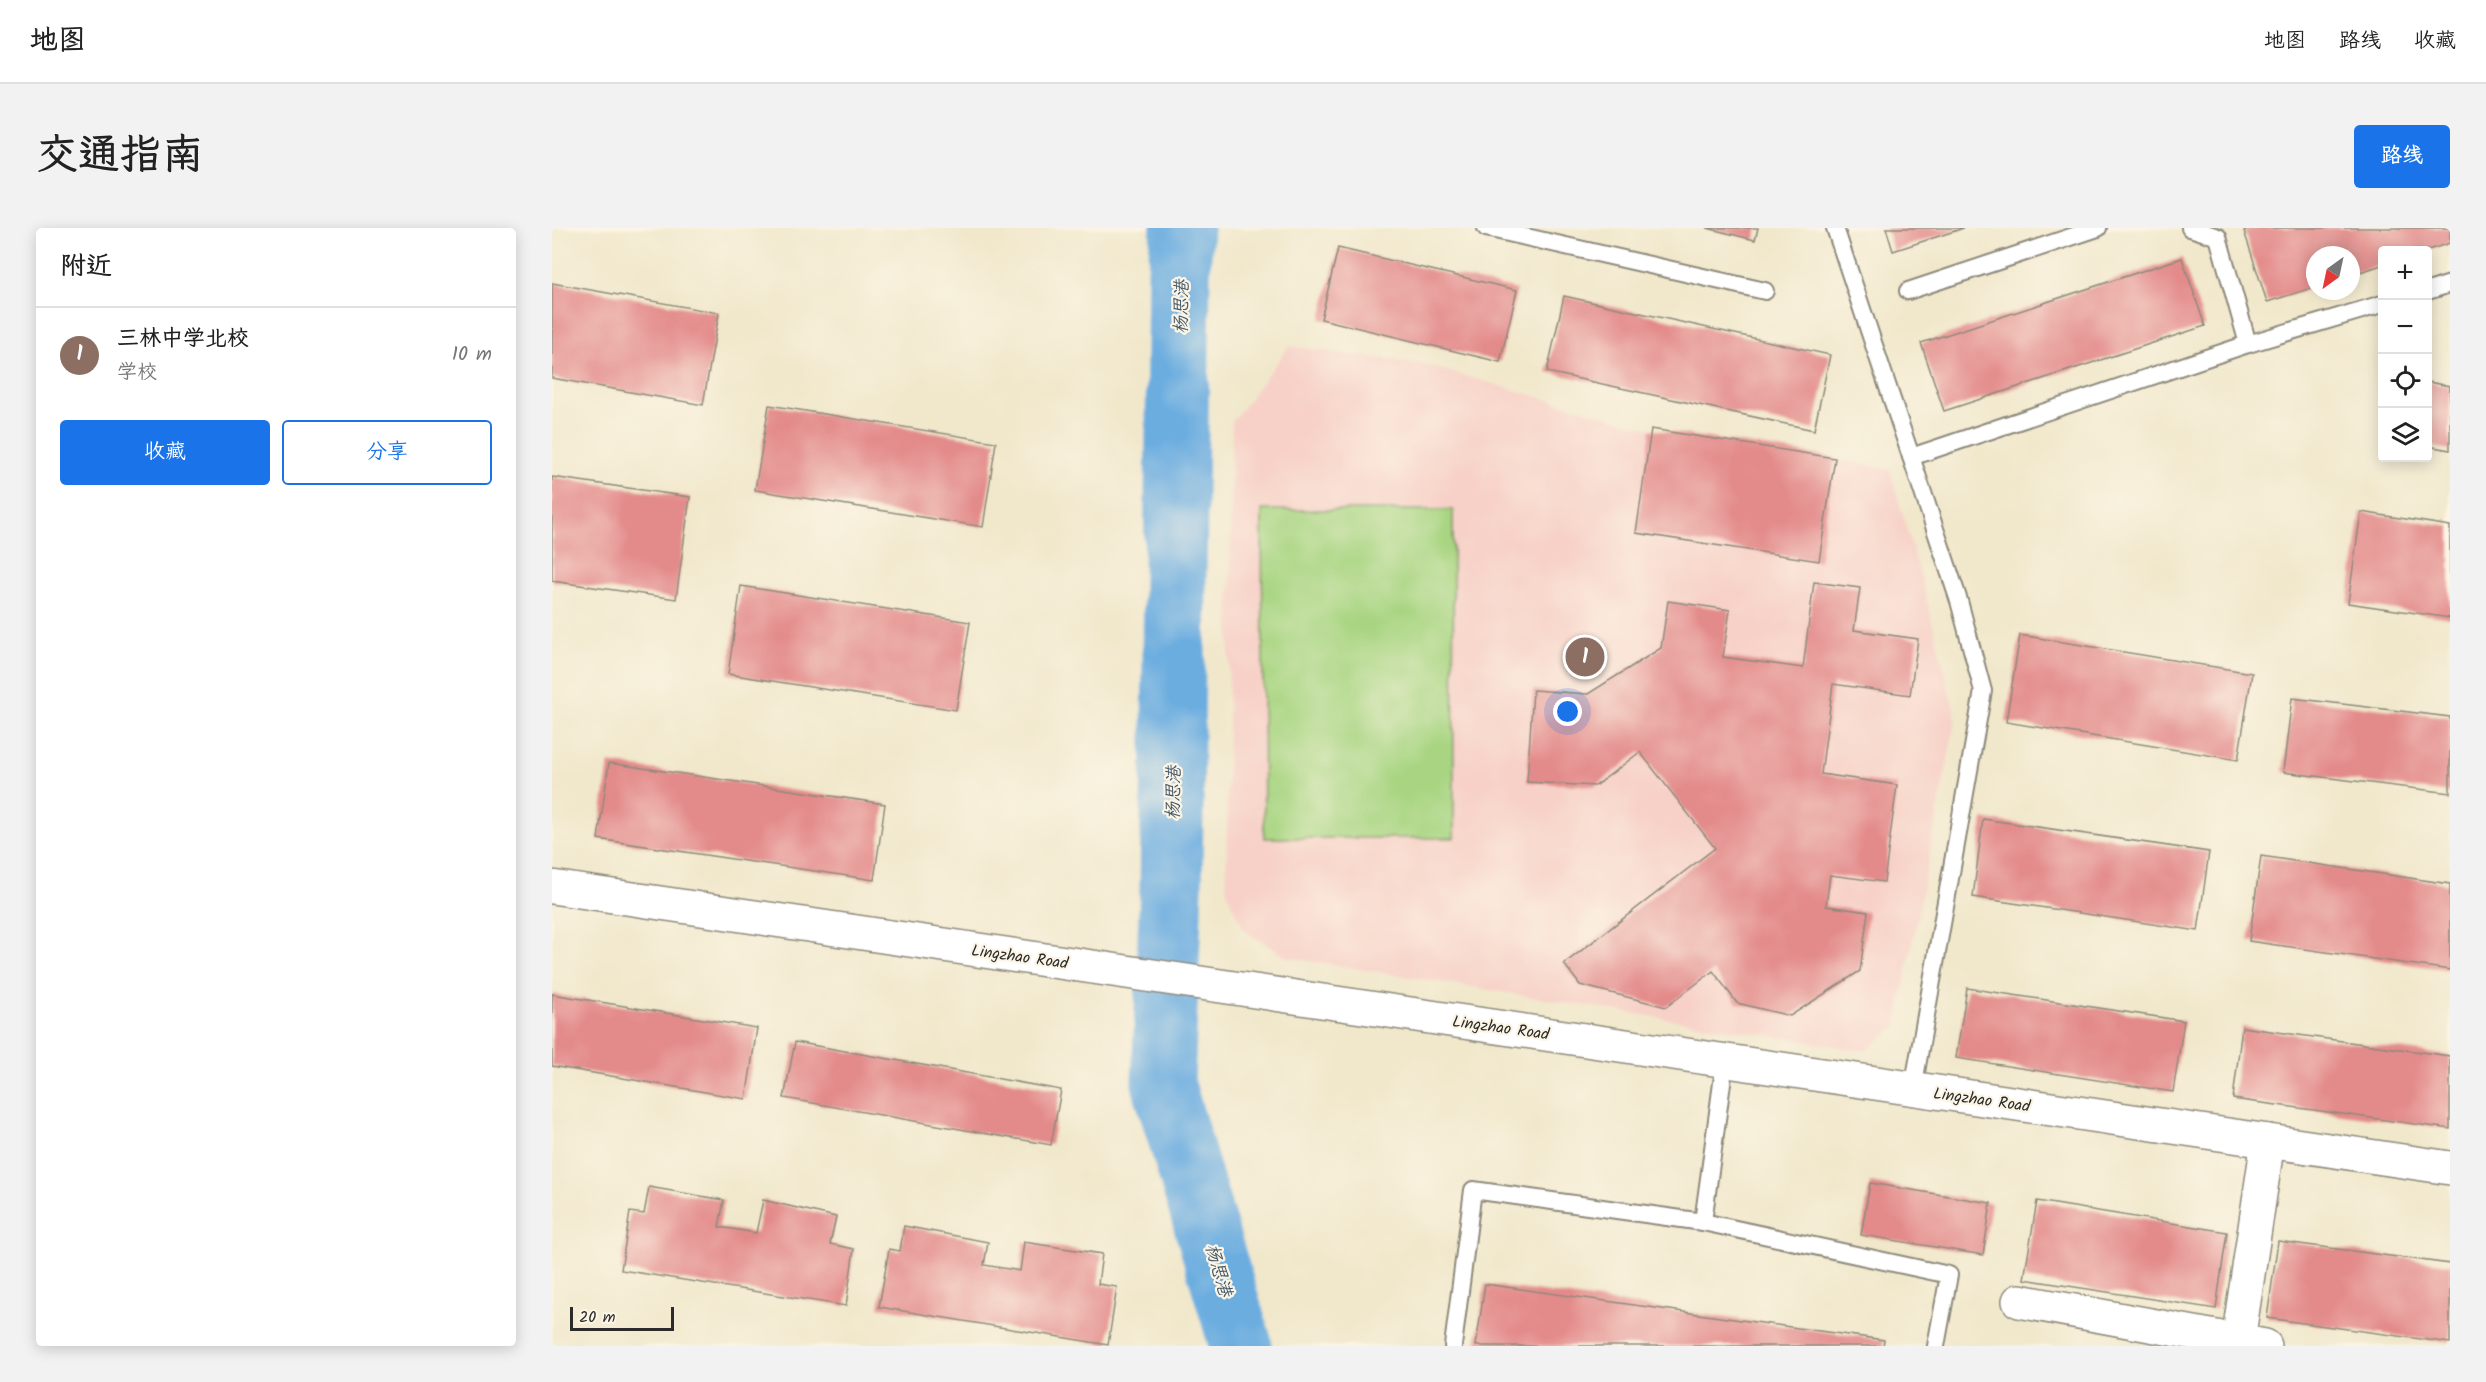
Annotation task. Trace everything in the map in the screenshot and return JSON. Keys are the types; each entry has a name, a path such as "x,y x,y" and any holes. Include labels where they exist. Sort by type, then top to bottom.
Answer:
{"street":[{"name":"Lingzhao Road","path":"552,887 2450,1168"},
{"path":"2019,1301 2136,1334 2252,1344 2268,1142"}],"lane":[{"path":"1486,228 1765,291"},
{"path":"1835,228 1959,601 1983,691 1913,1089"},
{"path":"1908,291 2098,228"},
{"path":"2190,228 2218,237 2248,344"},
{"path":"2432,289 2450,284"},
{"path":"1911,457 2248,344 2378,305"},
{"path":"1703,1222 1725,1061"},
{"path":"1453,1346 1473,1190 1703,1222 1948,1275 1936,1346"}],"shaded area":[{"path":"1289,346 1427,365 1651,429 1835,458 1890,470 1926,596 1956,718 1896,1027 1865,1051 1286,957 1244,930 1226,890 1232,422"}],"green space":[{"path":"1262,510 1453,510 1454,838 1264,838"}],"building":[{"path":"1707,228 1758,228 1755,240"},
{"path":"1886,228 1964,228 1893,251"},
{"path":"2253,228 2450,228 2450,243 2432,249 2432,246 2378,246 2378,266 2360,272 2360,246 2306,246 2306,290 2267,302 2244,231"},
{"path":"1338,248 1517,290 1500,362 1321,319"},
{"path":"2182,258 2205,326 1944,411 1921,343"},
{"path":"552,283 719,313 703,405 552,378"},
{"path":"1564,296 1830,355 1814,430 1547,372"},
{"path":"2432,383 2450,386 2450,450 2432,447"},
{"path":"769,405 996,442 983,527 755,490"},
{"path":"1651,429 1835,458 1819,561 1636,533"},
{"path":"552,477 690,497 676,599 552,581"},
{"path":"2361,512 2450,526 2450,618 2348,603"},
{"path":"1814,582 1860,588 1854,630 1918,639 1910,695 1833,684 1821,774 1897,785 1884,882 1830,875 1826,906 1868,912 1860,971 1790,1016 1737,1003 1713,971 1666,1007 1580,985 1564,964 1715,848 1640,752 1595,786 1527,782 1533,690 1588,694 1661,648 1668,601 1730,610 1723,657 1803,668"},
{"path":"741,586 970,622 956,710 728,674"},
{"path":"2020,635 2252,673 2238,760 2006,722"},
{"path":"2292,698 2450,717 2450,793 2283,772"},
{"path":"609,763 885,804 874,880 598,839"},
{"path":"1983,819 2209,852 2198,931 1973,897"},
{"path":"2261,856 2450,884 2450,970 2249,941"},
{"path":"1967,988 2184,1021 2173,1092 1956,1058"},
{"path":"552,994 757,1028 746,1099 552,1066"},
{"path":"2242,1027 2450,1056 2450,1129 2233,1099"},
{"path":"795,1042 1061,1090 1051,1145 784,1098"},
{"path":"1870,1183 1991,1203 1983,1255 1861,1235"},
{"path":"649,1187 724,1200 719,1227 756,1233 763,1200 836,1217 830,1244 854,1249 846,1306 621,1270 630,1212 644,1214"},
{"path":"2037,1201 2227,1232 2216,1309 2024,1279"},
{"path":"904,1226 988,1242 984,1265 1020,1271 1024,1242 1102,1254 1098,1284 1117,1287 1108,1345 879,1307 889,1249 900,1251"},
{"path":"2278,1241 2450,1264 2450,1343 2267,1318"},
{"path":"1485,1284 1884,1340 1883,1346 1476,1346"}],"waterway":[{"name":"杨思港","path":"1182,228 1179,271 1171,889 1163,1083 1241,1346"}],"place":[{"name":"三林中学北校","path":"1585,657"}]}
